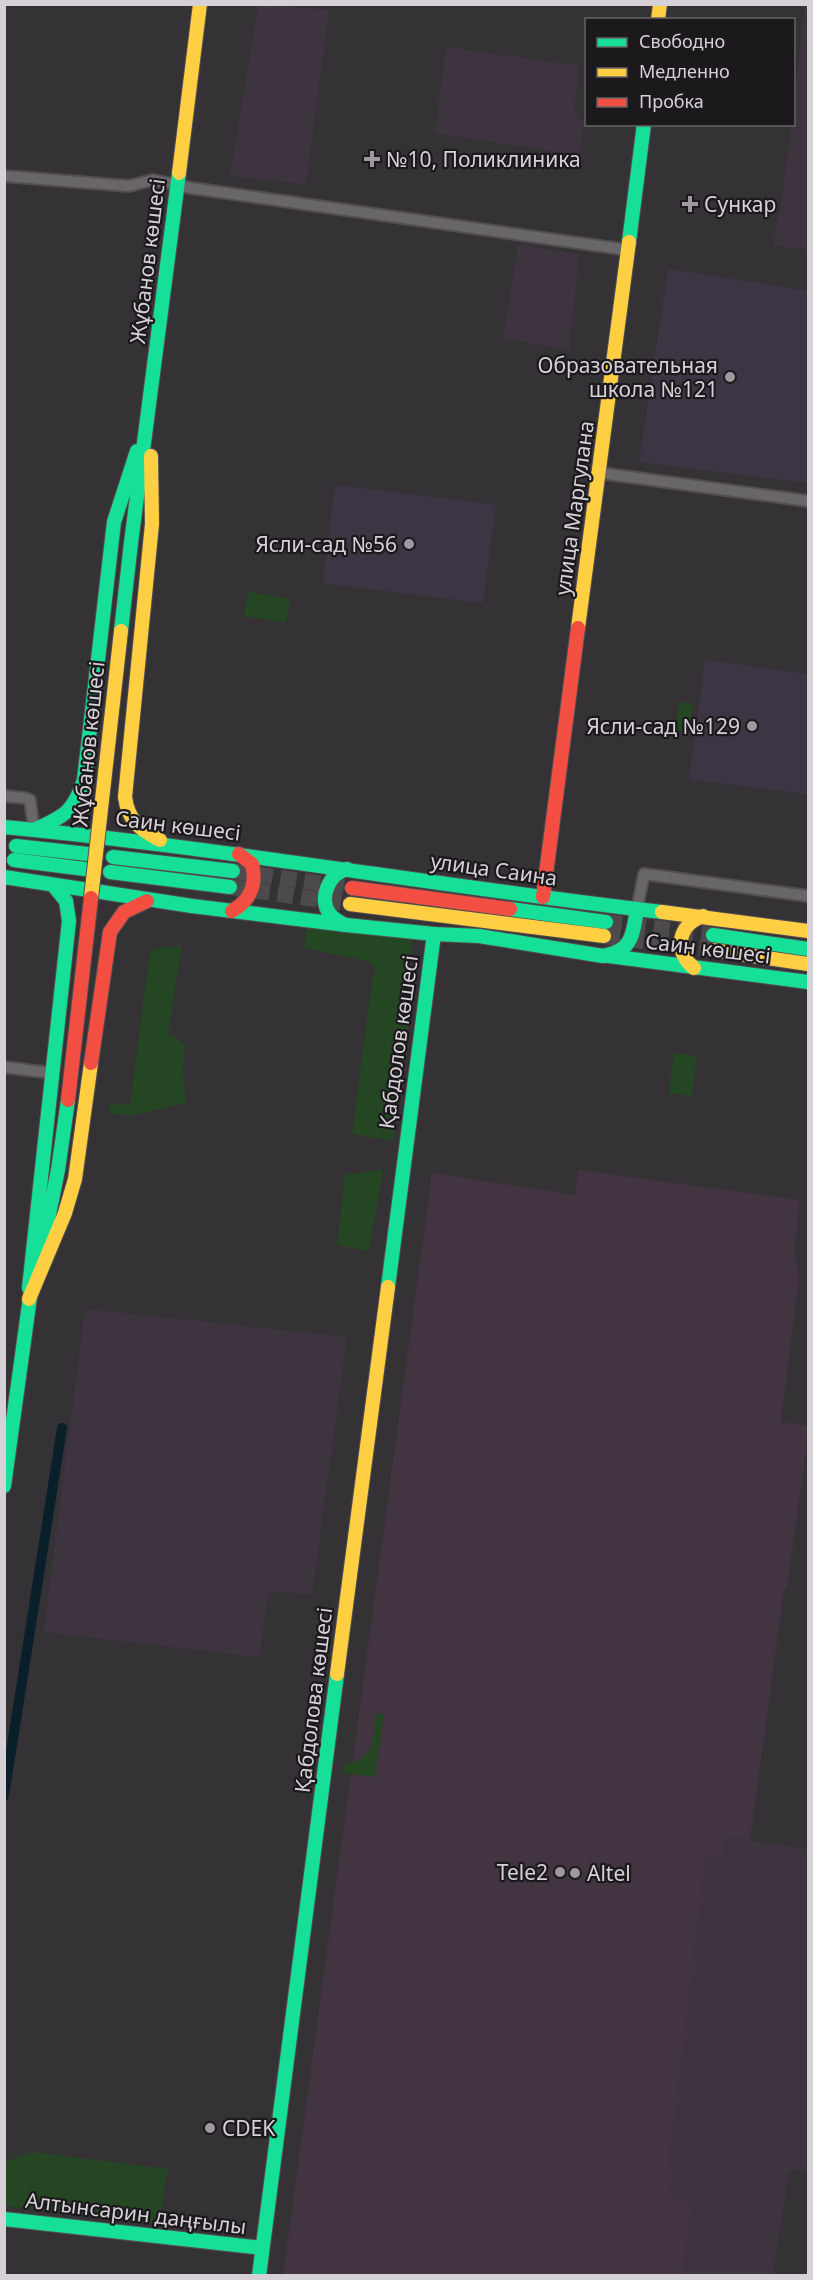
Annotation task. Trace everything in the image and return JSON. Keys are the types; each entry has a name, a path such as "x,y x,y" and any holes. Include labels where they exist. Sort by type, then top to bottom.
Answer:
{"main road":[{"name":"Жұбанов көшесі","path":"4,1486 29,1299 58,1170 68,1100 131,543 200,4"},
{"name":"улица Маргулана","path":"543,897 644,126"},
{"path":"34,830 62,818 72,810 78,801 84,780 114,522 150,408"},
{"path":"150,408 152,524 125,797 126,807 135,825 140,830 168,844"},
{"name":"Саин көшесі","path":"4,827 168,844 347,869"},
{"path":"16,846 88,854"},
{"path":"4,877 232,911 247,900 254,884 252,864 239,854"},
{"name":"Саин көшесі","path":"113,857 233,871"},
{"path":"14,860 85,869"},
{"path":"346,925 331,915 326,895 333,876 339,870 347,869"},
{"name":"улица Саина","path":"347,869 460,887 637,909"},
{"path":"110,872 230,887"},
{"path":"29,1299 30,1263 69,910 65,898 53,885"},
{"path":"352,888 606,922"},
{"path":"29,1299 65,1213 75,1179 110,932 124,910 151,900"},
{"path":"350,904 604,936"},
{"path":"603,956 617,954 627,946 634,930 637,909"},
{"name":"Саин көшесі","path":"637,909 808,931"},
{"name":"Саин көшесі","path":"232,911 434,934 479,936 603,956 808,982"},
{"path":"694,968 682,957 681,938 684,929 691,921 703,916"},
{"name":"Қабдолов көшесі","path":"404,1156 434,934"},
{"name":"Саин көшесі","path":"713,936 808,949"},
{"name":"Саин көшесі","path":"712,950 808,964"},
{"name":"Қабдолова көшесі","path":"262,2248 404,1156"},
{"name":"Алтынсарин даңғылы","path":"4,2218 262,2248"},
{"path":"259,2276 262,2248"}],"street":[{"path":"4,176 129,186 153,180 628,250"},
{"path":"600,473 808,501"},
{"path":"4,796 24,798 30,801 34,830"},
{"path":"637,909 644,874 808,896"},
{"path":"4,1067 51,1072"}],"shaded area":[{"path":"805,4 808,5 808,250 774,245 781,209 791,126 795,126 795,92"},
{"path":"258,5 329,10 306,184 230,176"},
{"path":"446,47 579,66 574,112 584,124 579,155 435,133"},
{"path":"518,244 579,255 569,350 503,338"},
{"name":"Образовательная школа №121","path":"668,269 808,291 808,483 639,462"},
{"name":"Ясли-сад №56","path":"335,485 496,505 483,603 323,583"},
{"name":"Ясли-сад №129","path":"705,660 808,674 808,794 689,779"},
{"path":"578,1170 800,1200 794,1252 799,1277 781,1422 808,1426 807,1443 787,1589 784,1590 750,1840 725,1837 722,1859 706,1857 670,2160 673,2172 670,2196 692,2206 682,2275 283,2276 432,1173 575,1195"},
{"path":"85,1309 347,1337 312,1595 269,1591 259,1657 44,1632"},
{"path":"725,1837 808,1849 808,2172 793,2170 789,2173 773,2275 682,2275 692,2206 670,2196 673,2172 669,2160 706,1857 722,1859"}],"green space":[{"path":"248,592 290,599 286,623 244,616"},
{"path":"679,702 693,704 688,732 675,730"},
{"path":"307,927 406,937 413,940 410,966 415,976 393,1141 352,1134 372,981 375,973 371,962 304,948"},
{"path":"182,945 168,1034 185,1044 183,1072 186,1103 130,1116 108,1113 110,1104 130,1105 150,950"},
{"path":"674,1053 697,1056 692,1096 669,1093"},
{"path":"383,1169 369,1251 337,1245 345,1175"},
{"path":"377,1713 384,1714 375,1777 343,1773 344,1764 362,1758 371,1747"},
{"path":"32,2152 168,2169 159,2224 5,2206 5,2162"}],"waterway":[{"path":"4,1796 62,1428"}],"tunnel":[{"path":"233,871 352,888"},
{"path":"230,887 350,904"},
{"path":"606,922 713,935"},
{"path":"604,936 712,950"}],"traffic: fast":[{"path":"629,242 644,126"},
{"path":"131,543 179,173"},
{"path":"36,829 61,816 72,806 84,780 114,522 137,451"},
{"path":"121,631 131,543"},
{"path":"4,827 169,846 662,912"},
{"path":"16,846 88,854"},
{"path":"113,857 233,871"},
{"path":"14,860 85,869"},
{"path":"345,925 331,915 325,900 331,881 347,869"},
{"path":"110,872 230,887"},
{"path":"4,877 192,906 346,925 479,936 603,956 613,954 625,946 632,934 637,909"},
{"path":"29,1288 69,921 66,901 53,885"},
{"path":"510,909 606,922"},
{"path":"388,1287 434,934"},
{"path":"713,935 808,949"},
{"path":"609,956 808,982"},
{"path":"42,1249 58,1170 68,1100"},
{"path":"4,1486 31,1290"},
{"path":"259,2276 337,1674"},
{"path":"4,2219 262,2248"}],"traffic: slow":[{"path":"179,173 200,4"},
{"path":"658,18 660,4"},
{"path":"578,628 629,242"},
{"path":"151,456 152,524 125,797 129,812 136,823 160,840"},
{"path":"91,898 121,631"},
{"path":"350,904 604,936"},
{"path":"662,912 808,931"},
{"path":"694,968 683,954 681,939 688,926 703,916"},
{"path":"712,950 808,964"},
{"path":"29,1299 65,1213 75,1179 91,1063"},
{"path":"337,1674 388,1287"}],"traffic: jam":[{"path":"543,897 578,628"},
{"path":"232,911 248,897 254,878 252,864 239,854"},
{"path":"352,888 510,909"},
{"path":"68,1100 91,898"},
{"path":"91,1063 110,932 124,912 147,901"}],"place":[{"name":"№10, Поликлиника","path":"372,159"},
{"name":"Сункар","path":"690,204"},
{"name":"Образовательная школа №121","path":"730,377"},
{"name":"Ясли-сад №56","path":"409,544"},
{"name":"Ясли-сад №129","path":"752,726"},
{"name":"Tele2","path":"560,1872"},
{"name":"Altel","path":"575,1873"},
{"name":"CDEK","path":"210,2128"}]}
